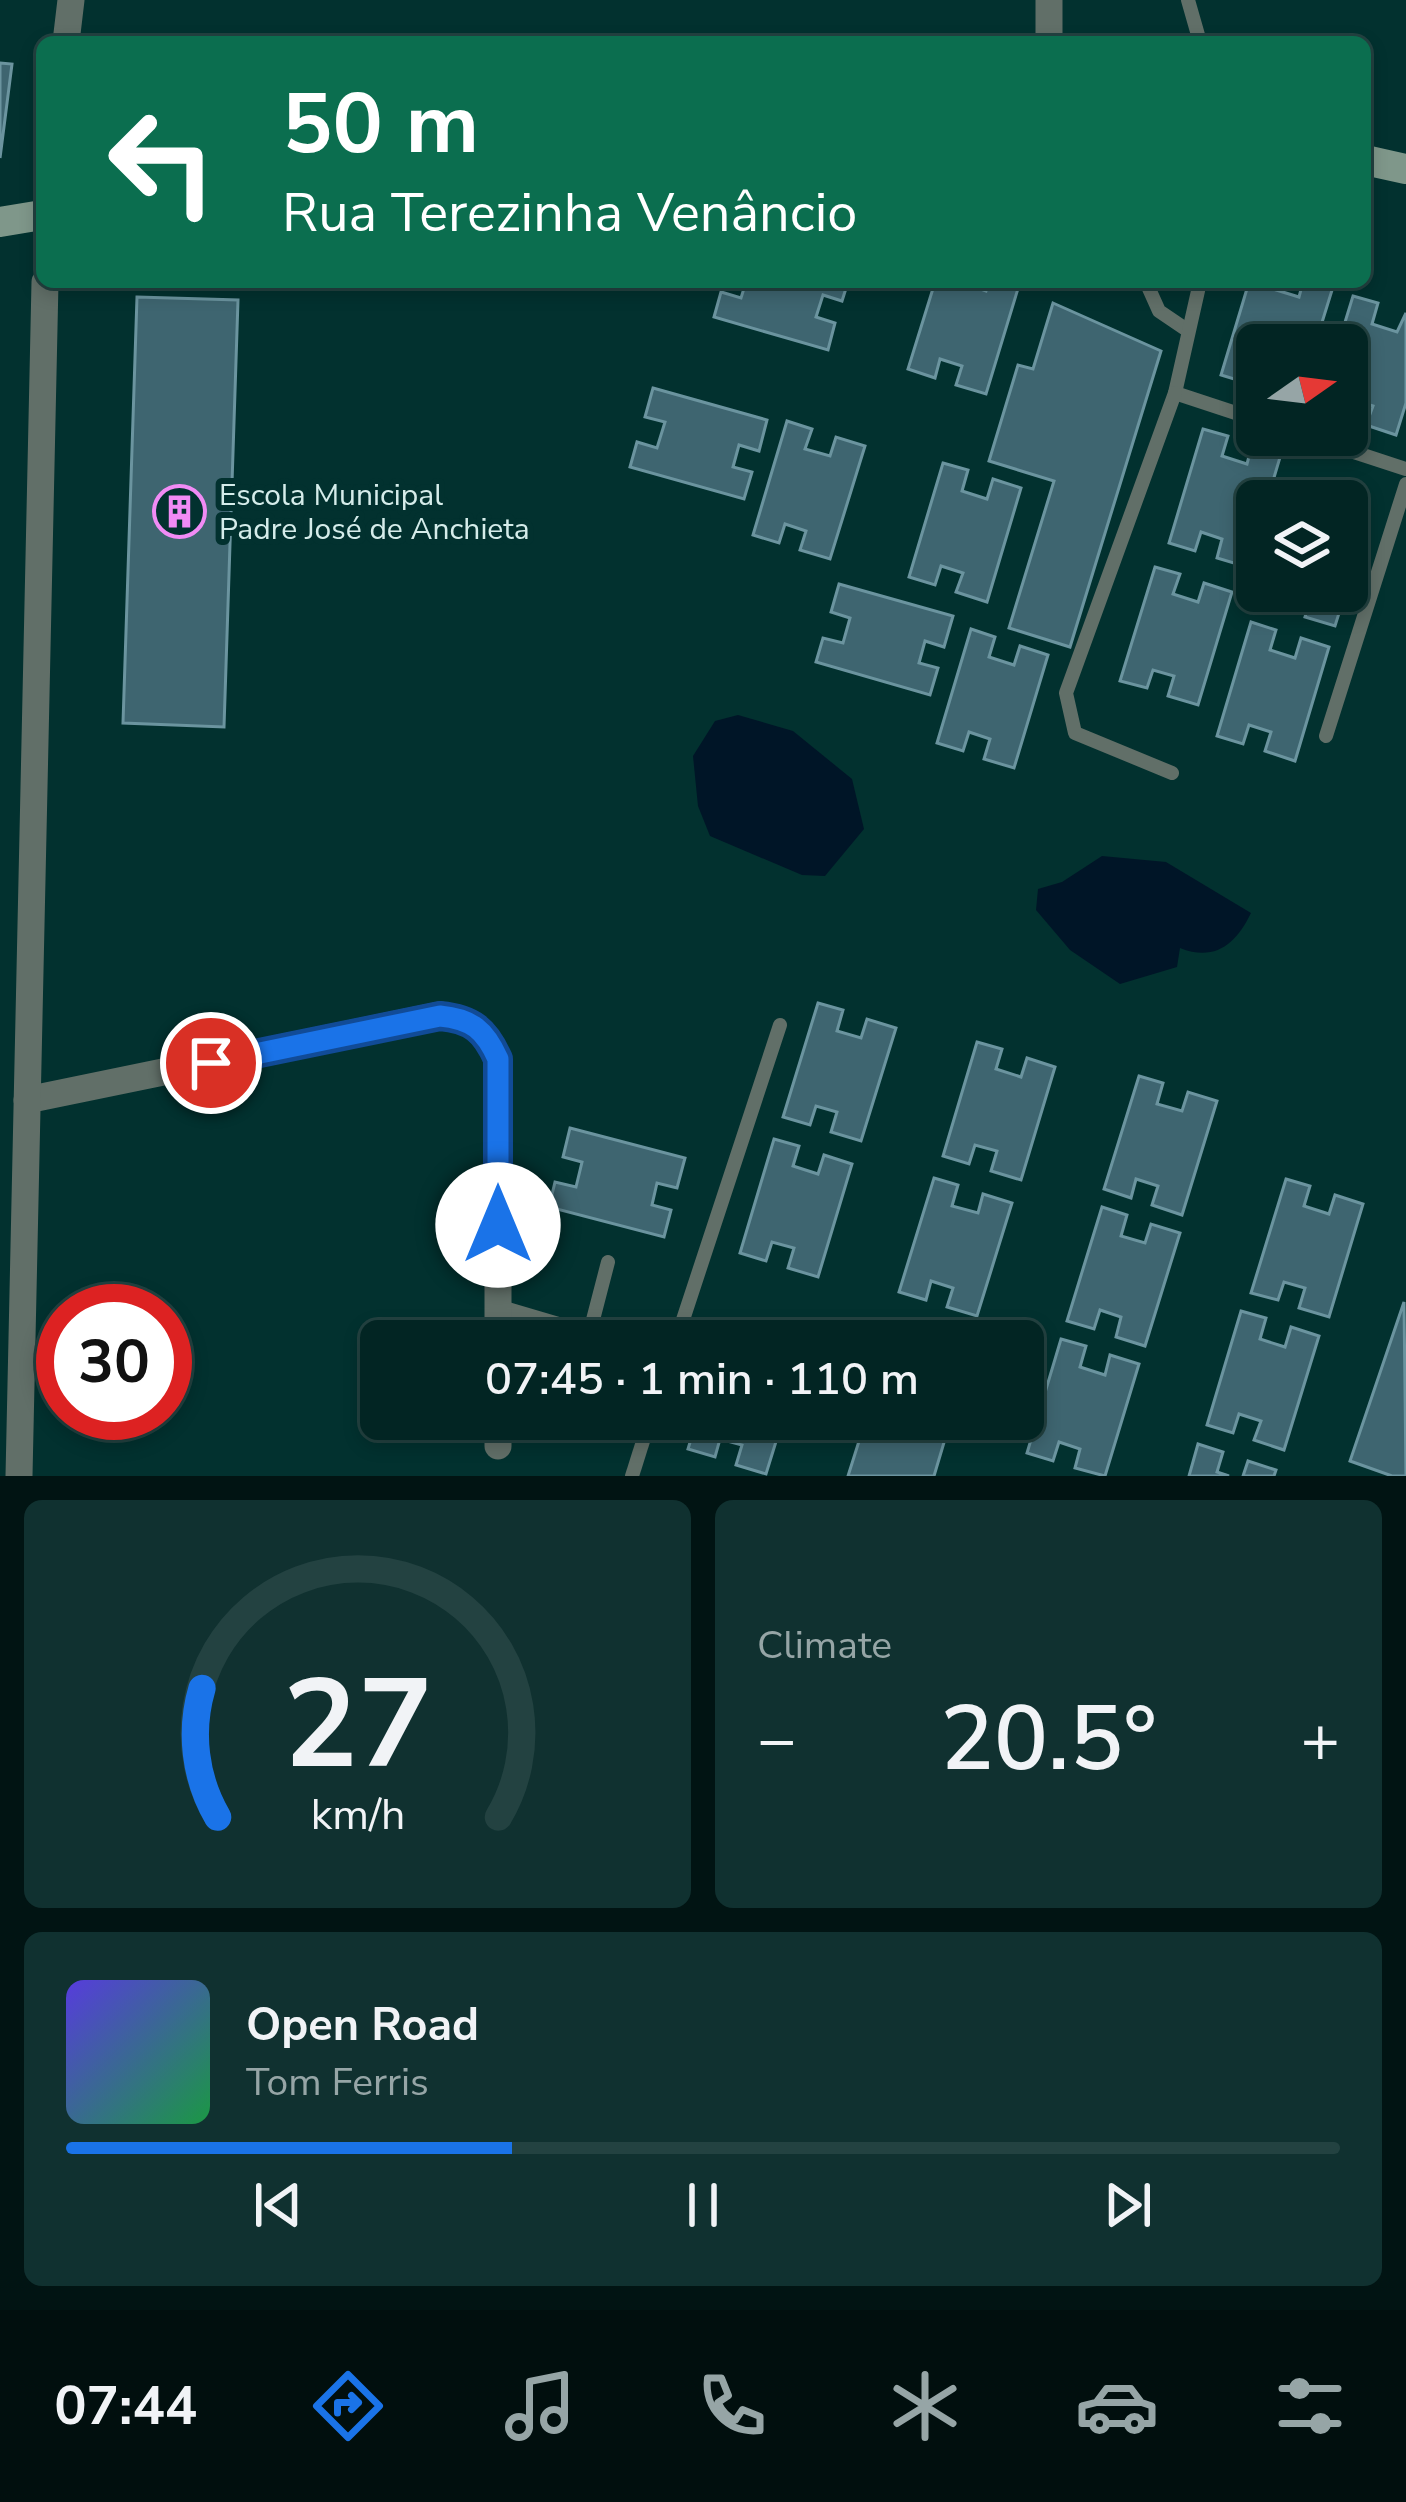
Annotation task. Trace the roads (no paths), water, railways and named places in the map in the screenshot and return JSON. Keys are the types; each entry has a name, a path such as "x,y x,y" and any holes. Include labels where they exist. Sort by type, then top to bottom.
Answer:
{"street":[{"path":"67,36 71,0"},
{"path":"1049,0 1049,36"},
{"path":"1371,161 1406,169"},
{"path":"0,222 36,216"},
{"path":"19,1476 45,288"},
{"path":"27,1100 440,1016 464,1018 490,1040 498,1059 498,1320"}],"lane":[{"path":"1188,0 1198,36"},
{"path":"1149,288 1160,311 1186,330"},
{"path":"1172,772 1075,733 1066,693 1175,393 1198,288"},
{"path":"1175,393 1236,413"},
{"path":"1366,456 1406,469"},
{"path":"1326,736 1406,484"},
{"path":"683,1320 780,1025"},
{"path":"593,1320 608,1262"},
{"path":"498,1306 539,1320"},
{"path":"632,1476 643,1440"}],"water":[{"path":"738,715 793,731 852,779 864,829 825,876 802,875 710,836 698,806 693,756 715,721"},
{"path":"1102,856 1166,862 1251,913 1223,947 1204,953 1180,948 1177,967 1120,984 1070,950 1036,910 1038,889 1062,882"}],"place":[{"name":"Escola Municipal Padre José de Anchieta","path":"180,512"}]}
